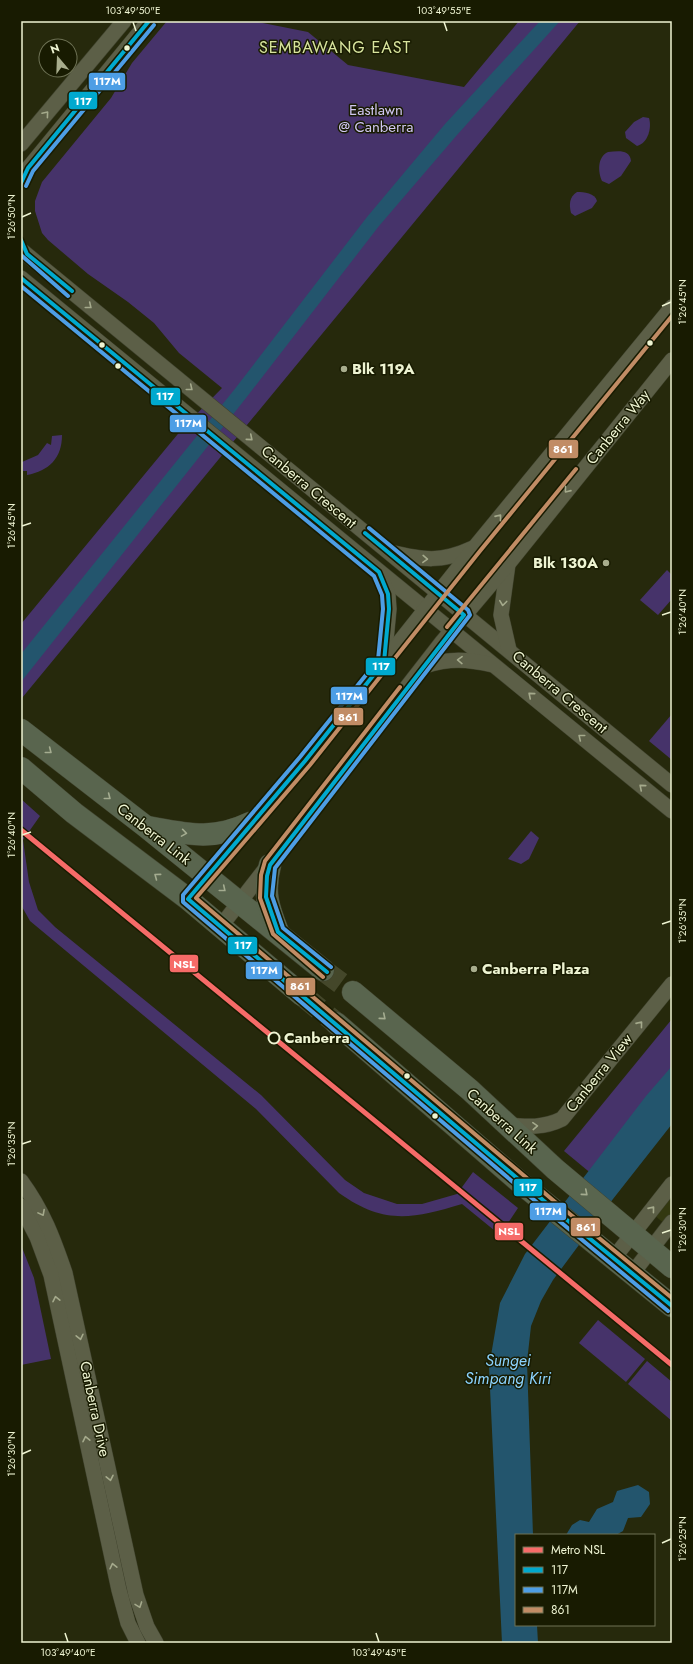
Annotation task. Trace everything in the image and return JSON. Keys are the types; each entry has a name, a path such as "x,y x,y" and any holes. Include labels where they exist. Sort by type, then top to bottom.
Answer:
{"main road":[{"name":"Canberra Link","path":"21,730 145,826 278,932 323,970"},
{"name":"Canberra Link","path":"21,768 74,813 188,899 302,995"},
{"path":"145,826 179,833 205,836 230,832 250,823"},
{"path":"270,865 267,876 266,897 278,932"},
{"name":"Canberra Link","path":"353,992 470,1090 555,1169 672,1267"},
{"path":"336,1023 531,1191 610,1257 672,1306"}],"street":[{"path":"21,144 124,21"},
{"path":"21,183 24,173 149,21"},
{"path":"21,240 24,252"},
{"name":"Canberra Crescent","path":"24,252 672,785"},
{"name":"Canberra Crescent","path":"21,278 379,572 427,609 672,812"},
{"path":"188,899 250,823 305,761 427,609 474,547 672,308"},
{"name":"Canberra Way","path":"221,926 452,630 508,564 672,360"},
{"path":"387,551 424,560 458,555 474,547"},
{"path":"508,564 501,615 509,650"},
{"path":"379,572 388,594 389,609 384,662"},
{"path":"424,666 444,660 472,660 496,666"},
{"path":"617,766 624,758 624,745"},
{"name":"Canberra View","path":"508,1125 540,1126 552,1124 562,1119 672,984"},
{"name":"Canberra Drive","path":"21,1180 34,1198 50,1229 65,1273 136,1595 147,1627 156,1643"},
{"path":"610,1257 630,1231 672,1184"},
{"name":"Canberra Drive","path":"21,1206 37,1237 51,1275 118,1590 128,1623 138,1643"},
{"path":"632,1274 672,1222"}],"shaded area":[{"path":"672,1181 672,1230 648,1210"}],"green space":[{"name":"Eastlawn @ Canberra","path":"167,21 253,21 308,32 348,65 464,87 519,21 580,21 22,698 21,624 182,429 222,388 179,353 154,323 128,302 88,274 48,240 42,233 35,211 35,201 42,182 111,98 132,63"},
{"path":"643,117 649,118 650,126 648,135 644,142 637,146 626,138 625,132 634,122"},
{"path":"619,151 626,153 630,157 631,161 621,176 609,184 602,181 599,169 602,157 608,152"},
{"path":"577,192 592,195 597,201 592,208 575,216 571,213 570,204 572,196"},
{"path":"62,435 60,450 53,462 42,470 27,475 27,471 23,471 22,462 38,455 47,443 51,445 52,436"},
{"path":"667,570 672,575 672,599 658,615 640,600"},
{"path":"672,714 672,760 649,741"},
{"path":"21,799 40,816 23,840 29,882 38,910 55,927 261,1095 345,1180 364,1193 397,1204 422,1204 457,1194 473,1172 518,1208 500,1235 462,1204 413,1216 399,1216 370,1210 339,1193 256,1109 30,921 21,905"},
{"path":"531,831 539,838 529,859 521,864 508,859"},
{"path":"672,1019 672,1103 605,1185 564,1151"},
{"path":"21,1245 34,1278 51,1359 21,1365"},
{"path":"598,1320 645,1359 626,1382 579,1343"},
{"path":"647,1361 672,1382 672,1421 628,1384"}],"water":[{"path":"540,21 560,21 457,135 379,226 246,398 21,682 21,654 234,390 367,217 445,124"},
{"name":"Sungei Simpang Kiri","path":"672,1066 672,1124 613,1199 553,1280 541,1301 531,1326 527,1362 533,1534 515,1534 515,1626 537,1626 538,1643 502,1643 489,1367 500,1303 525,1254 646,1096"},
{"path":"638,1485 649,1492 650,1504 641,1517 628,1518 623,1531 618,1534 567,1534 572,1525 580,1520 589,1522 597,1509 613,1502 617,1491"}],"tunnel":[{"path":"323,970 353,992"},
{"path":"302,995 336,1023"}],"metro line":[{"name":"NSL","path":"21,830 672,1365"}],"transit line":[{"name":"117","path":"21,183 28,168 149,21"},
{"name":"117M","path":"26,186 33,171 154,25"},
{"name":"117","path":"21,240 27,254 72,291"},
{"name":"117M","path":"21,255 68,296"},
{"name":"117","path":"21,278 379,572 388,594 389,609 384,662 305,761 188,899 550,1206 672,1306"},
{"name":"117M","path":"21,286 374,576 382,595 383,609 378,660 300,757 183,895 183,902 546,1210 668,1311"},
{"name":"861","path":"672,316 480,551 310,765 196,898 554,1201 672,1298"},
{"name":"861","path":"447,627 576,469"},
{"name":"117M","path":"331,967 283,928 272,896 275,868 470,615 468,610 369,528"},
{"name":"117","path":"327,972 278,932 266,897 267,876 270,865 464,615 365,533"},
{"name":"861","path":"323,977 273,934 260,898 261,875 265,861 400,687"}],"place":[{"name":"Blk 119A","path":"344,369"},
{"name":"Blk 130A","path":"606,563"},
{"name":"Canberra Plaza","path":"474,969"},
{"name":"Canberra","path":"274,1038"}],"district":[{"name":"SEMBAWANG EAST","path":"335,47"}]}
